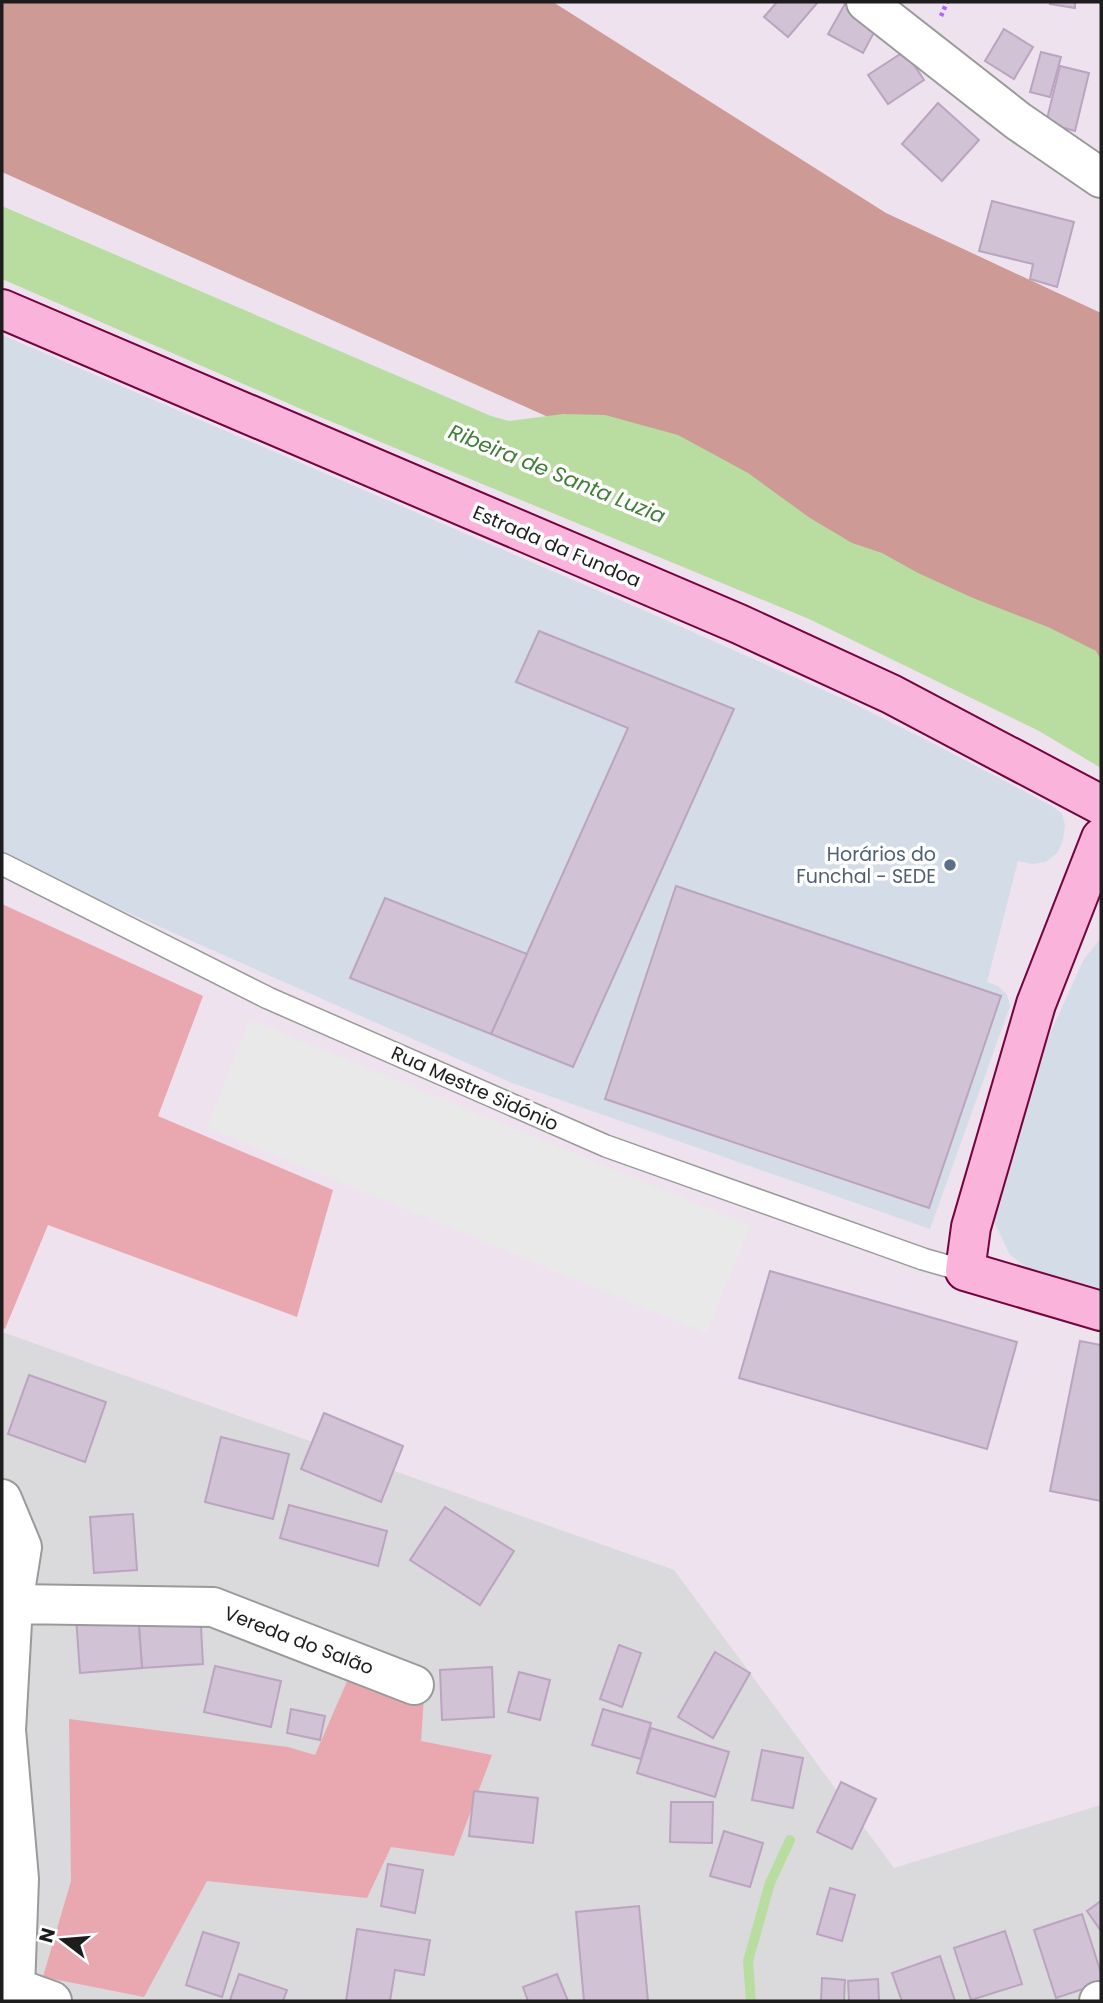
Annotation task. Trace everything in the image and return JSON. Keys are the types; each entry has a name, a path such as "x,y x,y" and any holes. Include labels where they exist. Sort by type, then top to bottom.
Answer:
{"main road":[{"name":"Estrada da Fundoa","path":"2,309 739,624 891,694 1101,806"},
{"path":"1101,838 1087,902 1036,1003 971,1227 965,1271 1101,1311"}],"street":[{"path":"866,2 1018,121 1101,178"},
{"path":"2,1499 22,1547 13,1604 6,1730 19,1879 8,1985 52,2001"},
{"name":"Vereda do Salão","path":"13,1604 213,1607 414,1685"}],"lane":[{"name":"Rua Mestre Sidónio","path":"2,864 268,998 606,1146 910,1255 965,1271"}],"shaded area":[{"path":"2,2 553,2 886,213 1101,313 1101,665 2,172"},
{"name":"Horários do Funchal - SEDE","path":"2,335 641,609 848,701 1052,806 1062,814 1065,825 1058,852 1046,862 1032,864 1018,861 987,982 998,986 1007,995 1010,1006 930,1229 512,1083 2,857"},
{"path":"2,904 203,996 158,1116 333,1190 297,1317 48,1225 5,1329 2,1328"},
{"path":"1101,938 1101,1297 1051,1285 1010,1255 992,1218 1017,1106 1084,959"},
{"path":"250,1020 750,1226 706,1333 207,1127"},
{"path":"2,1332 674,1570 894,1868 1101,1805 1101,2001 2,2001"},
{"path":"358,1656 425,1682 421,1741 492,1755 454,1856 391,1847 367,1898 207,1881 144,1997 43,1977 71,1881 69,1719 288,1747 315,1755"}],"water":[{"name":"Ribeira de Santa Luzia","path":"2,206 491,416 509,421 563,414 605,415 678,435 748,473 810,518 852,543 882,553 918,573 1048,627 1096,651 1101,660 1101,768 1039,731 809,619 308,412 2,279"}],"building":[{"path":"777,2 818,2 788,37 764,17"},
{"path":"846,2 881,19 863,53 828,34"},
{"path":"1075,2 1075,8 1050,4"},
{"path":"1004,29 1033,47 1014,79 985,61"},
{"path":"905,51 924,80 888,104 868,75"},
{"path":"1041,52 1061,57 1050,97 1030,92"},
{"path":"1060,66 1089,73 1075,131 1046,123"},
{"path":"938,103 979,140 942,181 902,144"},
{"path":"992,201 1074,222 1057,287 1030,279 1033,264 979,251"},
{"path":"539,631 734,709 573,1067 491,1034 628,728 516,682"},
{"path":"676,886 1001,996 929,1208 605,1099"},
{"path":"385,898 527,954 491,1034 350,978"},
{"path":"770,1271 1017,1342 987,1449 739,1378"},
{"path":"1080,1341 1101,1345 1101,1501 1050,1491"},
{"path":"29,1375 106,1402 85,1462 8,1434"},
{"path":"324,1413 403,1446 381,1502 301,1469"},
{"path":"221,1437 289,1454 273,1519 205,1502"},
{"path":"289,1505 387,1531 378,1566 280,1538"},
{"path":"445,1507 514,1551 480,1605 410,1560"},
{"path":"133,1514 137,1570 94,1573 90,1517"},
{"path":"200,1609 203,1664 142,1668 138,1613"},
{"path":"138,1613 142,1668 80,1673 76,1617"},
{"path":"619,1645 641,1653 622,1707 600,1699"},
{"path":"715,1652 750,1673 713,1738 678,1717"},
{"path":"215,1666 281,1681 271,1727 204,1712"},
{"path":"492,1667 494,1717 442,1720 440,1670"},
{"path":"519,1672 550,1680 540,1720 508,1712"},
{"path":"291,1709 325,1716 320,1740 287,1733"},
{"path":"603,1709 651,1723 641,1759 592,1745"},
{"path":"651,1728 729,1752 715,1797 637,1773"},
{"path":"762,1750 803,1758 793,1808 752,1800"},
{"path":"841,1782 876,1799 852,1849 817,1832"},
{"path":"474,1791 538,1798 533,1843 469,1836"},
{"path":"671,1802 713,1802 712,1843 670,1842"},
{"path":"724,1831 763,1843 750,1887 710,1876"},
{"path":"388,1864 423,1870 415,1913 381,1906"},
{"path":"830,1888 855,1895 842,1941 817,1934"},
{"path":"1101,1901 1101,1931 1087,1911"},
{"path":"639,1906 648,2001 584,2001 576,1912"},
{"path":"1082,1914 1101,1973 1101,1983 1056,1998 1034,1930"},
{"path":"357,1929 430,1940 424,1975 395,1970 390,2001 346,2001"},
{"path":"1005,1931 1022,1984 971,2000 954,1948"},
{"path":"203,1932 239,1943 222,1997 186,1985"},
{"path":"940,1956 955,2001 902,2001 892,1973"},
{"path":"239,1974 287,1990 283,2001 230,2000"},
{"path":"557,1974 568,2001 528,2001 523,1987"},
{"path":"822,1978 845,1980 844,2001 821,2001"},
{"path":"878,1979 879,2001 849,2001 848,1981"}],"waterway":[{"path":"751,2001 748,1961 770,1883 790,1840"}],"place":[{"name":"Horários do Funchal - SEDE","path":"950,865"}]}
